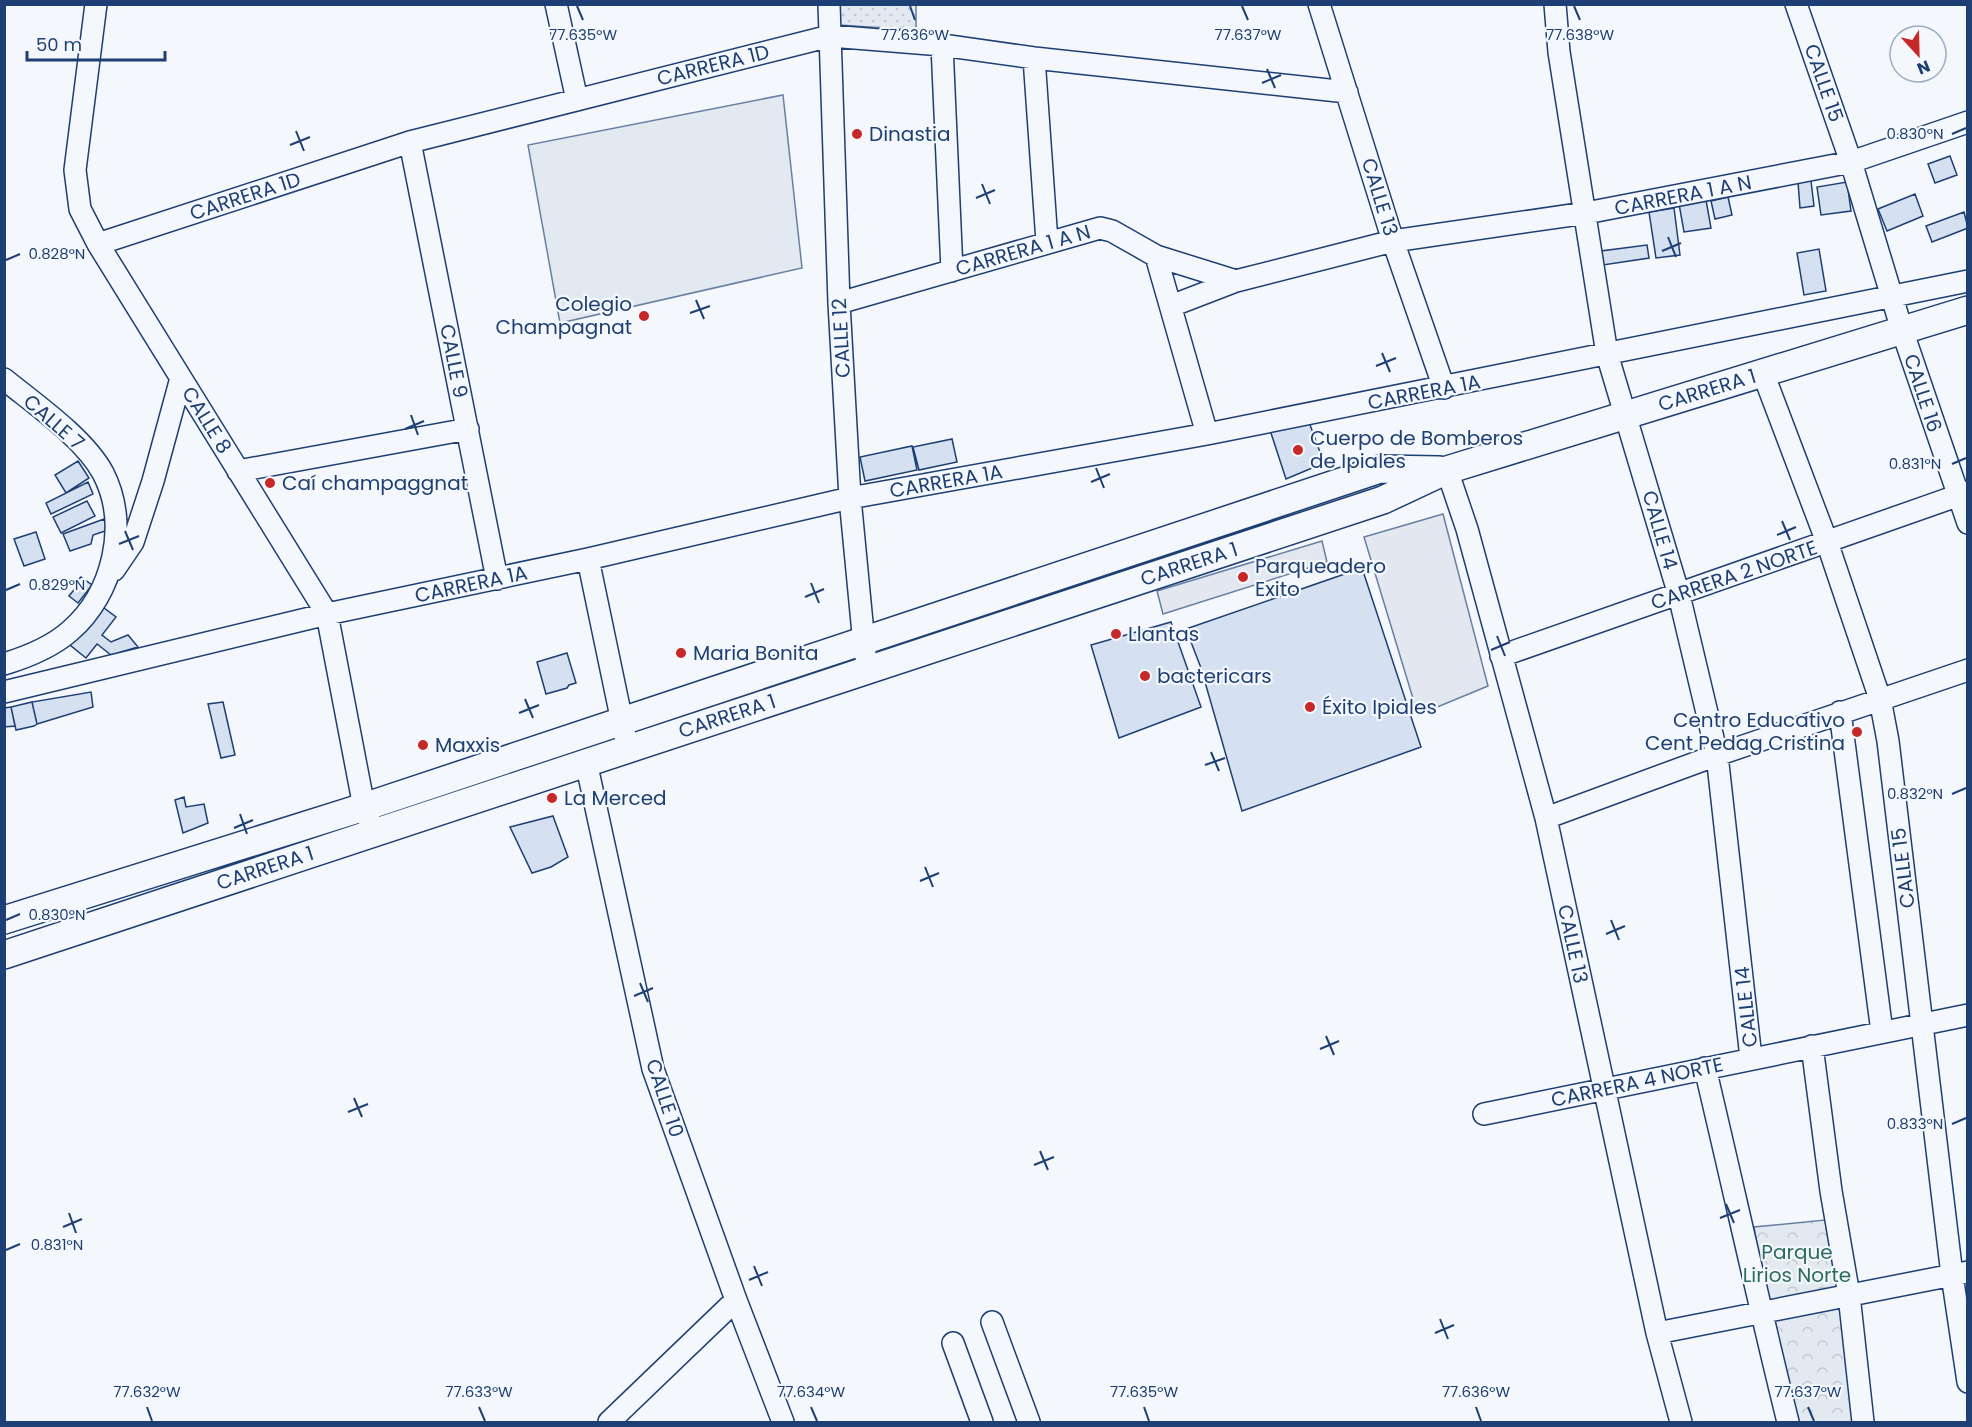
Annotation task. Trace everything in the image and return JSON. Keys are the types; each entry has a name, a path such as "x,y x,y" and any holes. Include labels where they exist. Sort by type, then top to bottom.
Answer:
{"main road":[{"name":"CARRERA 1","path":"10,953 1383,500 1447,470 1968,310"},
{"name":"CARRERA 1","path":"5,916 364,807 1380,470 1447,470"},
{"path":"1233,518 1243,546"}],"street":[{"name":"CALLE 8","path":"96,4 75,170 80,209 98,244 327,614 364,807 374,832"},
{"path":"556,4 577,100"},
{"name":"CALLE 12","path":"829,4 838,303 850,498 862,641 868,669"},
{"name":"CALLE 13","path":"1319,4 1393,241 1444,388"},
{"name":"CALLE 14","path":"1555,4 1559,52 1607,354 1679,594 1717,755 1751,1058"},
{"name":"CALLE 15","path":"1796,4 1851,162 1893,295"},
{"name":"CARRERA 1D","path":"98,244 410,142 830,36 942,45 1034,58 1347,92"},
{"path":"942,45 952,271"},
{"path":"1034,58 1047,242"},
{"name":"CARRERA 1 A N","path":"1171,306 1236,281 1393,241 1586,213 1851,162 1968,122"},
{"name":"CALLE 9","path":"410,142 497,579"},
{"name":"CARRERA 1 A N","path":"838,303 1100,228 1112,231 1156,256 1236,281"},
{"path":"1156,256 1207,435"},
{"path":"1893,295 1968,281"},
{"name":"CALLE 16","path":"1893,295 1902,330 1962,494 1968,524"},
{"name":"CARRERA 1A","path":"4,692 327,614 588,559 850,498 1207,435 1893,295"},
{"name":"CALLE 15","path":"1763,373 1827,542 1880,699 1888,741 1922,1025 1960,1274 1967,1378"},
{"path":"104,585 133,542 153,481 181,378"},
{"name":"CALLE 7","path":"4,379 83,444 103,473 112,498 116,526 115,552 104,585 90,609 69,632 43,649 4,664"},
{"path":"238,471 468,429"},
{"name":"CALLE 13","path":"1447,470 1467,529 1546,818 1657,1333 1681,1422"},
{"name":"CARRERA 2 NORTE","path":"1501,656 1962,494"},
{"path":"588,559 628,748"},
{"path":"1546,818 1717,755 1968,670"},
{"path":"1840,712 1882,1032"},
{"name":"CALLE 10","path":"586,762 653,1069 736,1300 783,1422"},
{"path":"5,916 10,953"},
{"name":"CARRERA 4 NORTE","path":"1484,1114 1968,1015"},
{"path":"1812,1046 1831,1191 1849,1295 1863,1422"},
{"path":"1705,1068 1760,1312 1788,1422"},
{"path":"1657,1333 1960,1274"},
{"path":"609,1422 736,1300"},
{"path":"992,1322 1026,1422"},
{"path":"953,1343 982,1422"}],"green space":[{"path":"839,5 916,5 916,30 839,25"},
{"path":"783,95 802,268 560,323 528,145"},
{"name":"Parque Lirios Norte","path":"1825,1220 1841,1301 1855,1422 1792,1422 1768,1312 1754,1227"}],"shaded area":[{"path":"1443,514 1488,686 1418,715 1364,537"},
{"name":"Parqueadero Exito","path":"1322,541 1327,562 1163,614 1157,591"}],"building":[{"path":"1950,156 1957,175 1935,183 1928,164"},
{"path":"1811,181 1814,206 1800,208 1798,182"},
{"path":"1847,182 1851,211 1821,215 1817,187"},
{"path":"1915,194 1923,216 1887,231 1878,209"},
{"path":"1728,197 1732,215 1715,219 1711,201"},
{"path":"1706,200 1711,228 1684,232 1679,204"},
{"path":"1674,208 1680,255 1656,258 1649,212"},
{"path":"1964,212 1968,228 1932,242 1926,226"},
{"path":"1647,245 1649,258 1603,265 1601,251"},
{"path":"1819,249 1826,291 1804,295 1797,253"},
{"name":"Cuerpo de Bomberos de Ipiales","path":"1309,422 1324,463 1286,479 1270,430"},
{"path":"952,439 957,462 919,470 913,447"},
{"path":"912,446 917,470 865,481 860,457"},
{"path":"78,461 89,478 66,493 55,475"},
{"path":"88,482 93,494 51,514 46,503"},
{"path":"87,501 95,516 61,533 53,517"},
{"path":"104,519 108,530 93,535 91,544 70,551 63,534"},
{"path":"36,532 45,559 24,566 14,539"},
{"name":"Éxito Ipiales","path":"1362,568 1421,747 1242,811 1201,668 1186,629"},
{"path":"81,577 92,585 78,603 69,596 78,585 75,583"},
{"path":"100,605 116,617 102,635 111,642 128,635 138,647 111,655 97,644 86,658 70,645"},
{"name":"bactericars","path":"1171,622 1201,707 1119,738 1091,645"},
{"path":"567,653 576,683 546,694 537,662"},
{"path":"91,692 93,707 37,724 32,702"},
{"path":"32,702 37,724 16,730 11,707"},
{"path":"223,702 235,755 221,758 208,704"},
{"path":"11,707 15,726 4,727 4,708"},
{"path":"184,797 186,807 204,804 208,823 183,833 175,800"},
{"path":"553,816 568,857 551,867 532,873 510,827"}],"place":[{"name":"Dinastia","path":"857,134"},
{"name":"Colegio Champagnat","path":"644,316"},
{"name":"Cuerpo de Bomberos de Ipiales","path":"1298,450"},
{"name":"Caí champaggnat","path":"270,483"},
{"name":"Parqueadero Exito","path":"1243,577"},
{"name":"Llantas","path":"1116,634"},
{"name":"Maria Bonita","path":"681,653"},
{"name":"bactericars","path":"1145,676"},
{"name":"Éxito Ipiales","path":"1310,707"},
{"name":"Centro Educativo Cent Pedag Cristina","path":"1857,732"},
{"name":"Maxxis","path":"423,745"},
{"name":"La Merced","path":"552,798"}]}
